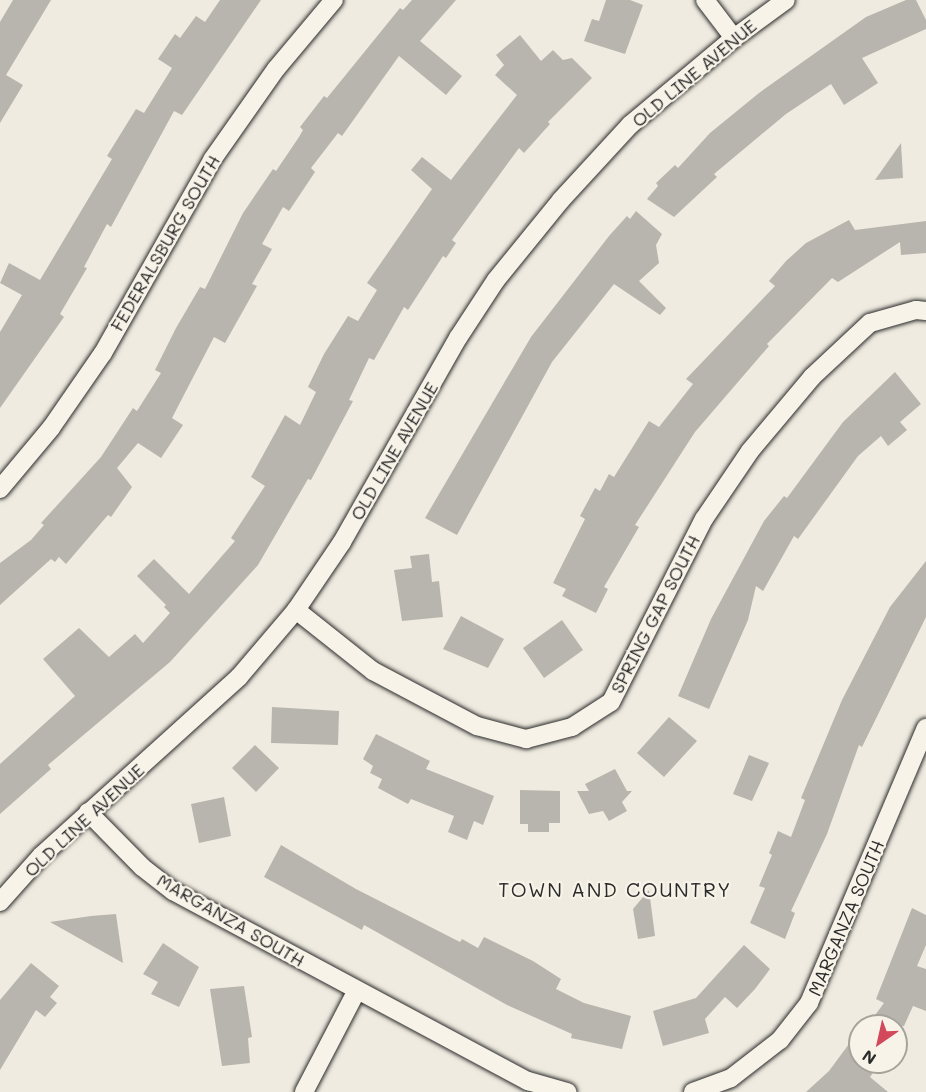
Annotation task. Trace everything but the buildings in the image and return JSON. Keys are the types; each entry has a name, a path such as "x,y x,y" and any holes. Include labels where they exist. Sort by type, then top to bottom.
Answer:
{"street":[{"name":"FEDERALSBURG SOUTH","path":"0,489 51,428 103,353 212,160 276,69 334,0"},
{"path":"705,0 734,38"},
{"name":"OLD LINE AVENUE","path":"0,902 41,856 239,677 296,610 342,542 458,338 496,280 630,125 734,38 786,0"},
{"name":"SPRING GAP SOUTH","path":"296,610 373,671 477,726 526,739 572,727 611,702 704,519 750,451 812,378 870,323 916,310 926,311"},
{"name":"MARGANZA SOUTH","path":"693,1092 731,1078 756,1059 780,1040 809,1003 926,728"},
{"name":"MARGANZA SOUTH","path":"88,813 142,867 173,891 356,992 528,1081 567,1092"},
{"path":"303,1092 356,992"}],"district":[{"name":"TOWN AND COUNTRY","path":"615,889"}]}
